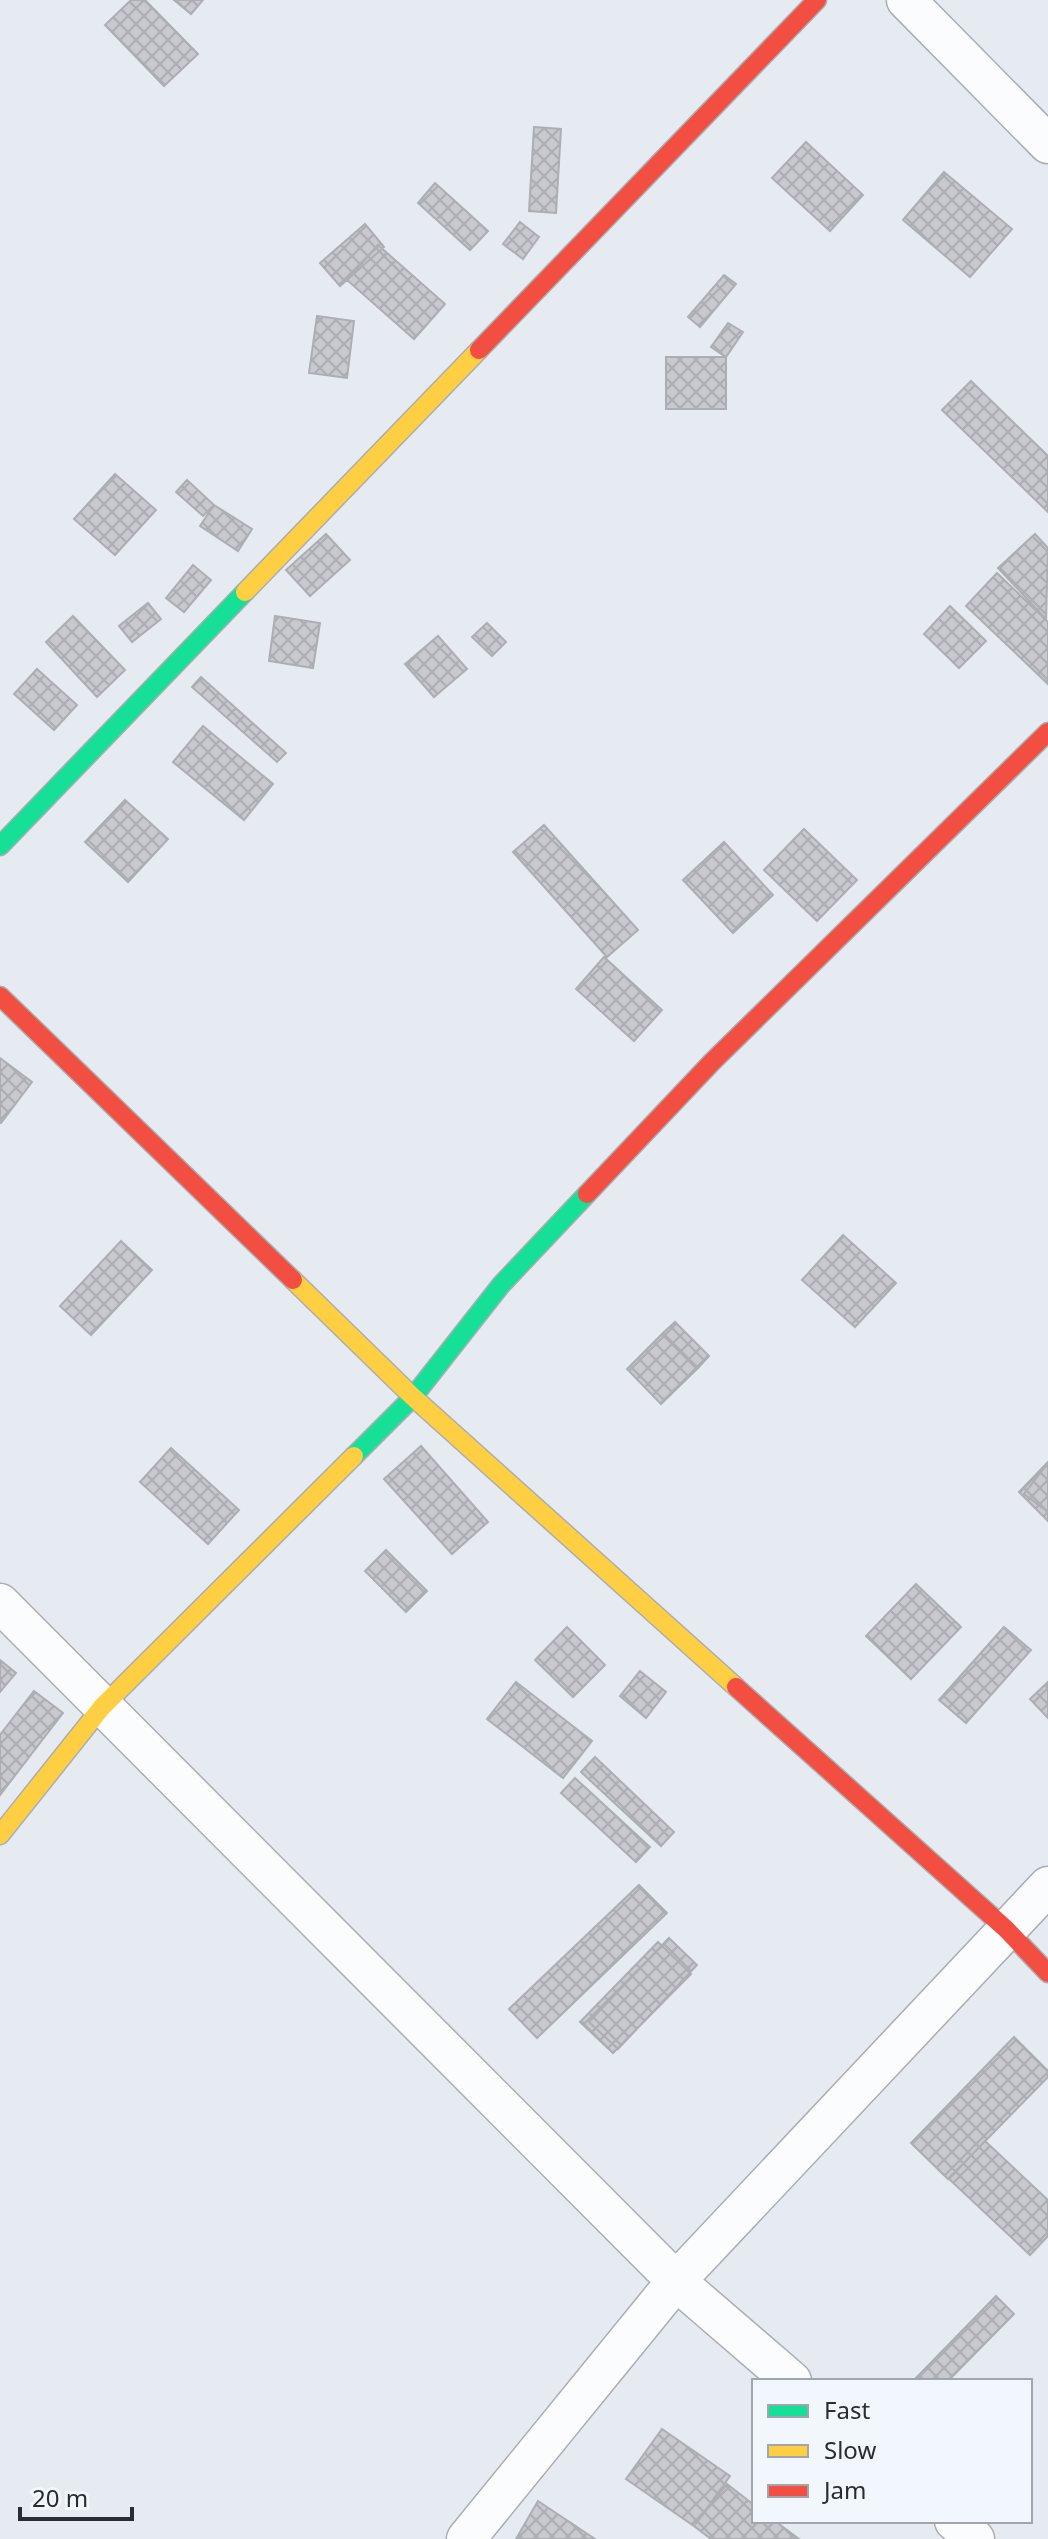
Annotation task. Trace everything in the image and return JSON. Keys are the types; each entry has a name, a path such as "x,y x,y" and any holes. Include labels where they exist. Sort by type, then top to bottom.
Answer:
{"street":[{"path":"0,846 817,0"},
{"path":"906,0 1048,144"},
{"path":"0,1835 102,1707 413,1397 501,1285 701,1073 1048,732"},
{"path":"0,996 413,1397 1006,1929 1048,1973"},
{"path":"0,1603 676,2281 790,2379"},
{"path":"466,2539 676,2281 1048,1886"},
{"path":"956,2523 975,2539"}],"building":[{"path":"131,0 145,0 198,54 164,86 105,25"},
{"path":"174,0 203,0 191,14"},
{"path":"534,127 561,129 556,213 529,211"},
{"path":"806,142 863,195 830,231 772,178"},
{"path":"944,172 1012,229 970,277 903,220"},
{"path":"435,183 488,231 470,250 418,203"},
{"path":"520,222 539,237 523,259 503,244"},
{"path":"365,224 384,247 340,286 320,263"},
{"path":"378,245 445,304 414,339 347,280"},
{"path":"724,275 736,284 700,327 688,317"},
{"path":"317,316 354,321 347,378 309,373"},
{"path":"728,323 743,332 726,357 711,347"},
{"path":"666,357 726,357 726,409 666,409"},
{"path":"971,381 1048,456 1048,512 942,410"},
{"path":"115,474 156,510 115,555 74,519"},
{"path":"187,480 214,505 203,516 176,492"},
{"path":"214,505 252,529 238,551 200,526"},
{"path":"326,534 350,560 310,596 286,570"},
{"path":"1035,534 1048,548 1046,619 998,568"},
{"path":"193,565 211,580 184,612 166,598"},
{"path":"997,573 1048,622 1048,684 966,606"},
{"path":"148,603 161,619 132,642 119,626"},
{"path":"950,606 986,641 959,668 924,634"},
{"path":"73,616 125,670 97,697 46,642"},
{"path":"275,616 320,623 313,668 269,661"},
{"path":"487,623 506,642 492,656 472,637"},
{"path":"438,636 467,669 434,697 405,664"},
{"path":"37,669 77,705 54,730 14,694"},
{"path":"201,677 286,753 277,762 192,687"},
{"path":"203,726 273,784 244,820 173,762"},
{"path":"125,800 168,839 128,882 85,842"},
{"path":"544,825 638,930 607,957 513,852"},
{"path":"804,829 857,880 817,921 764,870"},
{"path":"724,842 773,895 733,933 683,880"},
{"path":"604,957 662,1010 634,1041 576,989"},
{"path":"0,1058 32,1082 1,1123 0,1123"},
{"path":"843,1235 896,1283 855,1327 802,1280"},
{"path":"121,1241 152,1270 91,1335 60,1306"},
{"path":"675,1322 709,1356 698,1368 663,1333"},
{"path":"663,1333 698,1368 661,1404 627,1369"},
{"path":"421,1446 488,1522 452,1554 384,1479"},
{"path":"171,1448 239,1510 208,1544 140,1482"},
{"path":"1048,1462 1048,1521 1019,1492"},
{"path":"1048,1463 1048,1512 1024,1494"},
{"path":"386,1550 427,1591 406,1612 365,1571"},
{"path":"916,1584 961,1627 911,1679 866,1636"},
{"path":"567,1627 605,1665 573,1697 535,1660"},
{"path":"1004,1627 1031,1650 966,1723 939,1700"},
{"path":"0,1660 16,1673 0,1692"},
{"path":"640,1671 666,1692 646,1718 620,1696"},
{"path":"516,1682 592,1741 563,1778 487,1719"},
{"path":"1048,1682 1048,1718 1030,1699"},
{"path":"34,1691 63,1713 0,1795 0,1735"},
{"path":"595,1757 674,1832 661,1846 581,1772"},
{"path":"575,1778 650,1847 636,1862 561,1793"},
{"path":"639,1885 667,1913 537,2038 509,2009"},
{"path":"669,1938 697,1965 618,2049 589,2022"},
{"path":"658,1942 691,1974 613,2053 580,2022"},
{"path":"1014,2037 1048,2071 1048,2077 948,2179 911,2143"},
{"path":"985,2141 1048,2200 1048,2236 1030,2255 949,2179"},
{"path":"996,2296 1014,2314 950,2379 915,2379"},
{"path":"662,2429 730,2476 694,2526 626,2479"},
{"path":"727,2484 752,2503 752,2523 778,2523 799,2539 711,2539 694,2526"},
{"path":"538,2501 595,2539 516,2539"}],"traffic: fast":[{"path":"0,846 245,592"},
{"path":"354,1456 413,1397 501,1285 587,1194"}],"traffic: slow":[{"path":"245,592 479,350"},
{"path":"293,1280 413,1397 736,1687"},
{"path":"0,1835 102,1707 354,1456"}],"traffic: jam":[{"path":"479,350 817,0"},
{"path":"587,1194 712,1062 1048,732"},
{"path":"0,996 293,1280"},
{"path":"736,1687 1006,1929 1048,1973"}]}
